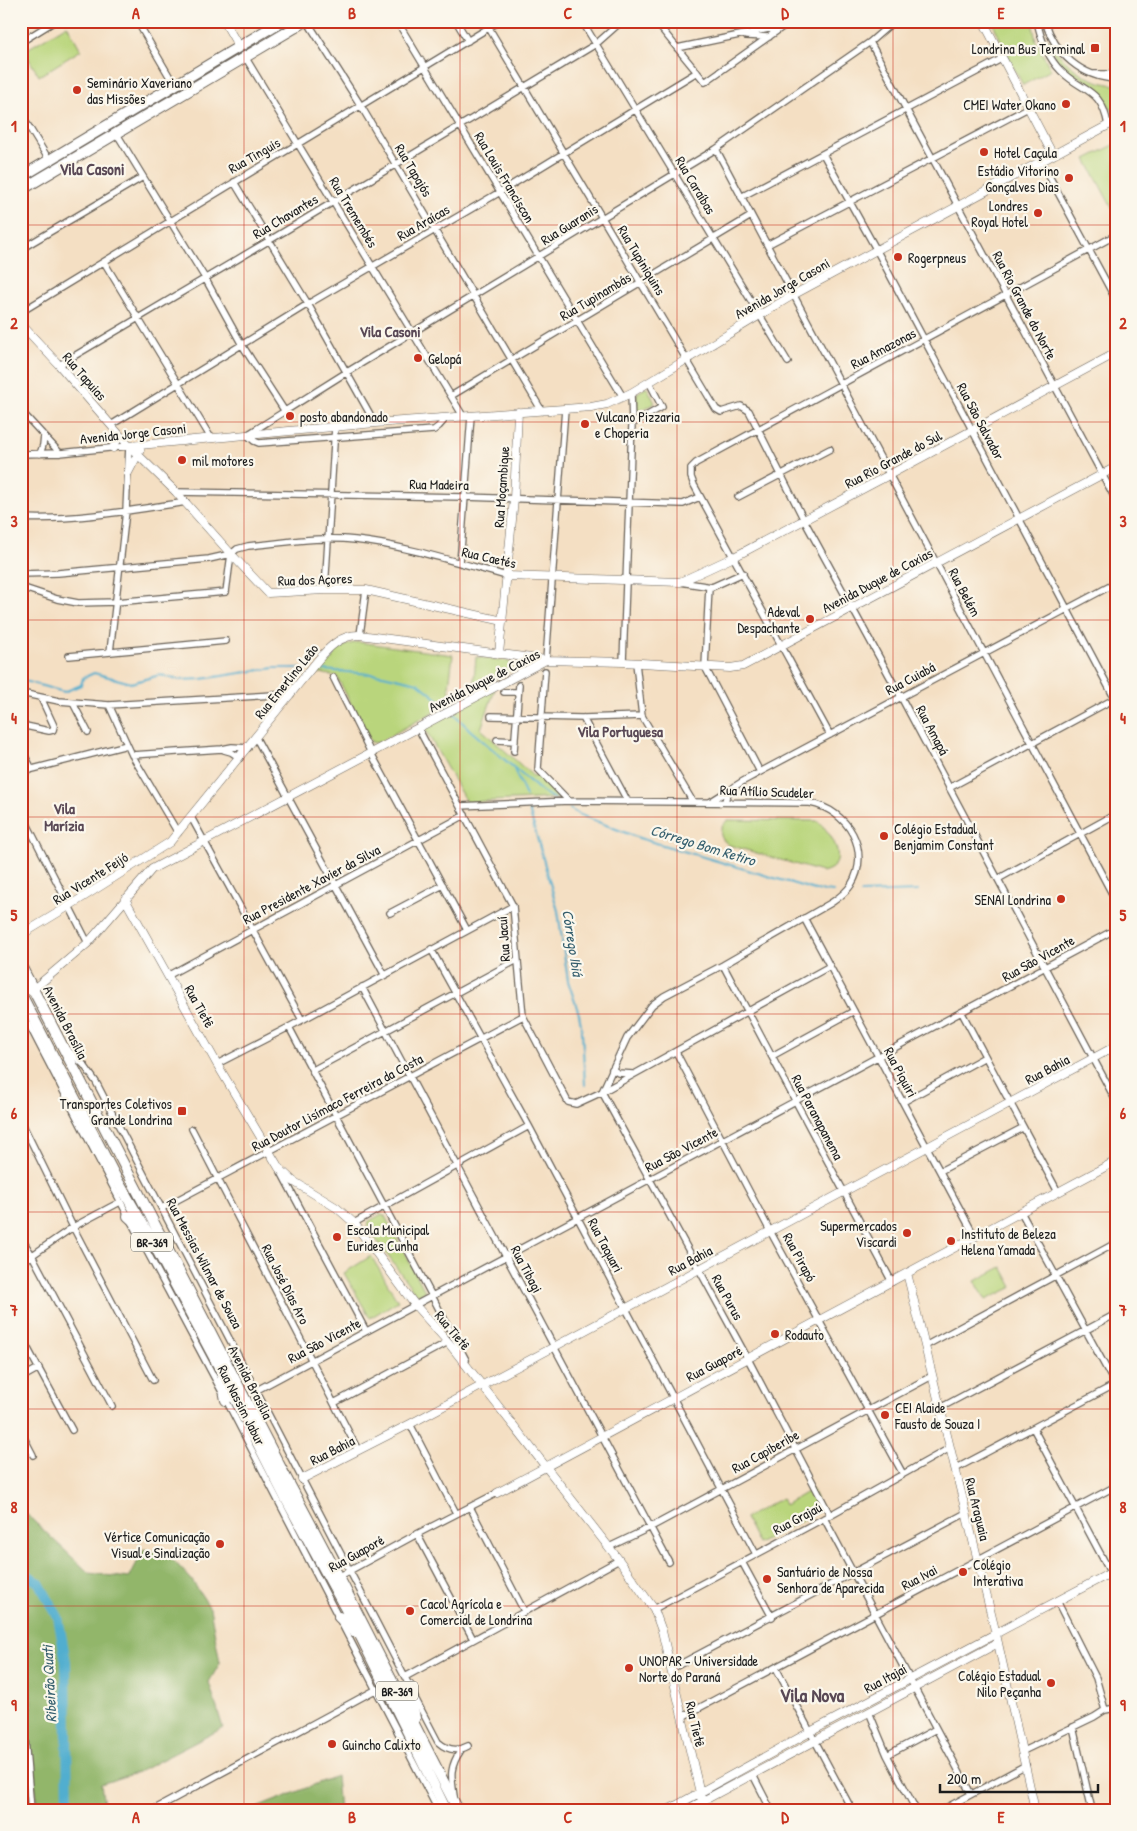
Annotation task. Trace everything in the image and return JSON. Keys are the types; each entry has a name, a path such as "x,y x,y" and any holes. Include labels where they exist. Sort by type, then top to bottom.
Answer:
{"highway":[{"path":"21,177 282,21"},
{"path":"21,190 306,21"},
{"name":"Avenida Brasília","path":"21,966 282,1490"},
{"name":"Avenida Brasília","path":"21,994 25,1011 218,1364 282,1490 361,1637 422,1764 447,1808"},
{"path":"25,1011 30,1027"},
{"path":"128,1216 148,1233"},
{"path":"218,1364 226,1400"},
{"name":"Avenida Brasília","path":"331,1581 418,1734 447,1808"},
{"path":"339,1617 361,1637"},
{"path":"407,1681 418,1734"}],"street":[{"path":"21,42 55,21"},
{"path":"137,21 175,86"},
{"name":"Rua Tremembés","path":"224,21 451,396 467,416"},
{"name":"Rua Tapajós","path":"306,21 361,106 542,411"},
{"name":"Rua Louis Franciscon","path":"397,21 623,397"},
{"path":"456,21 468,41"},
{"name":"Rua Tinguis","path":"21,312 500,21"},
{"name":"Rua Caraíbas","path":"582,21 788,362"},
{"name":"Rua Chavantes","path":"59,365 596,44 622,21"},
{"path":"656,21 704,82 789,23"},
{"name":"Rua Guaranis","path":"247,435 284,410 716,150 870,42 894,21"},
{"path":"984,21 1053,154"},
{"path":"1037,21 1042,40 1050,58 1062,72 1098,98 1112,123"},
{"path":"1045,21 1050,36 1061,52 1083,71 1102,78 1116,79"},
{"path":"677,48 789,23"},
{"name":"Rua Tupiniquins","path":"489,28 711,401"},
{"path":"736,35 769,37"},
{"name":"Rua Rio Grande do Norte","path":"870,42 1116,500"},
{"path":"741,197 1003,58"},
{"name":"Rua Araícas","path":"112,427 242,344 500,192 697,72"},
{"path":"1094,74 1116,74"},
{"path":"767,245 1028,108"},
{"path":"21,114 49,160"},
{"name":"Avenida Jorge Casoni","path":"21,454 60,453 375,423 591,407 607,404 631,393 793,295 1112,123"},
{"path":"116,134 205,278 242,344 284,410"},
{"name":"Rua Belém","path":"716,150 1116,901"},
{"name":"Rua São Salvador","path":"823,154 876,249 1115,699"},
{"path":"1040,161 1116,300"},
{"path":"21,249 143,177"},
{"path":"234,182 308,304 375,423"},
{"name":"Rua Tupinambás","path":"451,396 751,216"},
{"name":"Rua Amazonas","path":"700,497 690,477 691,468 696,463 1116,235"},
{"path":"104,262 211,438"},
{"name":"Rua Tapuias","path":"21,324 129,446"},
{"name":"Rua Rio Grande do Sul","path":"680,582 734,557 1116,353"},
{"path":"632,424 662,407 649,382"},
{"path":"624,662 632,424 631,393"},
{"name":"Rua Amapá","path":"711,401 716,409 722,412 737,406 745,408 758,430 804,520 901,697 1116,1101"},
{"path":"546,660 565,409"},
{"path":"21,411 60,453"},
{"name":"Rua Moçambique","path":"499,654 514,499 518,412"},
{"path":"632,414 645,417"},
{"path":"460,563 465,497 467,416"},
{"name":"Avenida Jorge Casoni","path":"247,435 259,443 434,430 446,418"},
{"path":"112,427 117,440 113,448 129,456"},
{"path":"325,590 335,427"},
{"path":"40,454 44,435"},
{"path":"128,473 137,454 148,444"},
{"path":"110,652 126,511 129,446"},
{"name":"Rua dos Açores","path":"129,446 186,502 268,594 325,590 366,590 503,621"},
{"path":"738,497 830,449"},
{"name":"Avenida Duque de Caxias","path":"21,994 33,988 88,943 150,871 546,660 730,668 744,666 1116,467"},
{"name":"Rua Madeira","path":"176,492 465,497 683,504 700,497"},
{"path":"700,497 783,645 830,735"},
{"path":"21,518 40,519 126,511 186,502"},
{"name":"Rua Caetés","path":"21,574 58,573 209,559 231,554 237,549 248,546 328,539 380,544 507,576 680,582 708,587 719,585 743,573"},
{"path":"21,587 57,599 78,603 116,602 226,592 231,554"},
{"name":"Rua Cuiabá","path":"710,802 760,772 1116,583"},
{"path":"708,587 705,667 760,772"},
{"path":"360,635 366,590"},
{"name":"Rua Emerlino Leão","path":"170,842 328,649 342,638 352,634 546,660"},
{"path":"69,656 226,641"},
{"path":"520,673 521,657"},
{"path":"636,663 642,716 692,802"},
{"path":"545,671 538,769 569,801"},
{"path":"333,678 467,930"},
{"path":"514,751 519,684"},
{"path":"504,692 518,692"},
{"path":"21,693 73,703 109,705 291,694"},
{"path":"267,694 282,706"},
{"path":"21,725 49,731 53,730 54,726 41,698"},
{"path":"949,788 1115,699"},
{"path":"73,703 88,732"},
{"path":"109,705 132,755 178,833"},
{"path":"491,716 583,718 642,716"},
{"path":"583,718 628,802"},
{"name":"Rua Jacuí","path":"418,728 513,906 523,1016 568,1102 576,1104 602,1092"},
{"path":"256,738 384,974"},
{"path":"497,740 515,741"},
{"path":"21,772 127,745"},
{"path":"132,755 222,750 232,747 248,748"},
{"path":"21,749 32,769"},
{"path":"222,750 231,752 240,758"},
{"path":"725,802 726,795 731,789"},
{"name":"Rua Atílio Scudeler","path":"460,806 569,801 810,803 833,812 848,825 854,836 858,860 854,880 848,889 838,898 723,965 664,996 652,1005 627,1038 602,1092"},
{"path":"998,879 1116,814"},
{"name":"Rua Presidente Xavier da Silva","path":"168,975 465,815"},
{"path":"22,816 88,943"},
{"path":"191,817 302,1020"},
{"path":"170,842 179,855"},
{"name":"Rua Vicente Feijó","path":"21,935 170,842"},
{"path":"140,862 150,871"},
{"path":"390,913 443,885"},
{"name":"Rua Tietê","path":"125,899 217,1064 279,1168 297,1190 325,1199 354,1223 416,1305 448,1342 609,1547 654,1609 662,1631 703,1806"},
{"path":"217,1064 513,906"},
{"name":"Rua Piquiri","path":"804,918 975,1237"},
{"name":"Rua São Vicente","path":"257,1390 1116,929"},
{"name":"Rua Taquari","path":"431,949 529,1126 756,1554"},
{"path":"313,1070 517,960"},
{"name":"Rua Paranapanema","path":"723,965 892,1282"},
{"path":"602,1092 830,966"},
{"name":"Rua Tibagi","path":"362,987 669,1562"},
{"path":"772,1056 854,1011"},
{"path":"962,1013 1058,1192"},
{"name":"Rua Doutor Lisímaco Ferreira da Costa","path":"162,1208 523,1016"},
{"name":"Rua Nassim Jabur","path":"30,1027 120,1202 226,1400 282,1490"},
{"path":"289,1027 433,1296 472,1373"},
{"name":"Rua Messias Wilmar de Souza","path":"61,1044 84,1065 96,1082 438,1742 448,1749 460,1750"},
{"name":"Rua Bahia","path":"282,1490 410,1424 1116,1046"},
{"name":"Rua Pirapó","path":"676,1052 770,1231 904,1474"},
{"path":"903,1102 985,1057"},
{"path":"612,1070 622,1074 635,1074"},
{"name":"Rua Purus","path":"602,1092 796,1448 854,1574 971,1794"},
{"path":"21,1121 73,1227 153,1380"},
{"path":"354,1223 529,1126"},
{"path":"940,1171 1022,1128"},
{"name":"Rua José Días Aro","path":"192,1129 358,1450"},
{"name":"Rua Guaporé","path":"331,1581 1116,1161"},
{"path":"297,1190 296,1200 366,1331"},
{"path":"21,1263 73,1227 120,1202"},
{"path":"955,1469 1116,1385 1021,1212"},
{"path":"21,1238 32,1254 112,1406"},
{"path":"925,1346 1116,1242"},
{"name":"Rua Araguaia","path":"907,1273 996,1634 1036,1810"},
{"path":"940,1408 1116,1314"},
{"path":"21,1336 72,1430"},
{"path":"334,1404 448,1342"},
{"path":"21,1378 39,1368"},
{"name":"Rua Capiberibe","path":"609,1547 651,1527 932,1376"},
{"path":"410,1424 456,1514"},
{"path":"1033,1428 1114,1576"},
{"path":"21,1432 33,1454"},
{"name":"Rua Grajaú","path":"654,1609 950,1448"},
{"name":"Rua Ivai","path":"682,1717 1116,1486"},
{"path":"470,1507 524,1611"},
{"path":"671,1669 854,1574 966,1513"},
{"path":"417,1534 473,1639"},
{"path":"407,1681 473,1639 618,1560"},
{"path":"742,1562 772,1617"},
{"name":"Rua Itajaí","path":"668,1810 810,1732 1057,1601 1114,1576"},
{"path":"331,1581 339,1617 377,1689 447,1808"},
{"path":"1057,1601 1096,1678 1105,1710"},
{"name":"Rua Itajaí","path":"686,1810 703,1806 753,1775 998,1644"},
{"path":"776,1668 852,1810"},
{"path":"153,1810 377,1689"},
{"path":"1023,1750 1105,1710 1116,1708"},
{"path":"869,1712 887,1755 916,1810"},
{"path":"1072,1727 1092,1810"},
{"path":"887,1755 936,1728"},
{"path":"25,1739 31,1810"},
{"path":"447,1808 454,1763 460,1750 468,1746"},
{"path":"942,1810 1026,1765"},
{"path":"753,1775 771,1810"}],"green space":[{"path":"992,21 1032,21 1036,41 1051,70 1023,85"},
{"path":"67,25 81,50 39,76 24,51"},
{"path":"1049,39 1061,56 1077,71 1096,80 1116,85 1116,113 1110,109 1097,88 1068,71 1060,63 1049,45 1047,40"},
{"path":"1116,144 1116,208 1113,210 1086,159"},
{"path":"647,387 655,403 640,411 636,410 637,393"},
{"path":"358,642 453,655 449,687 452,702 377,743 371,742 337,677 321,673 315,674 324,662 338,649"},
{"path":"476,657 508,661 512,664 513,668 509,672 473,690"},
{"path":"495,689 481,729 533,776 539,774 561,798 466,802 424,727"},
{"path":"728,820 817,821 833,840 838,856 836,863 831,869 822,872 729,845 721,836 722,826"},
{"path":"382,1214 385,1216 425,1291 420,1295 415,1293 367,1227 369,1221"},
{"path":"371,1256 398,1301 370,1318 344,1273"},
{"path":"1002,1267 1013,1287 986,1300 975,1281"},
{"path":"812,1489 821,1510 758,1544 745,1518 782,1498 785,1505"},
{"path":"21,1509 89,1573 129,1578 144,1549 171,1558 191,1579 210,1608 220,1663 209,1682 223,1728 136,1773 101,1784 105,1810 39,1810 26,1728 32,1706 26,1646 21,1623"},
{"path":"336,1776 339,1810 254,1810 259,1807"}],"waterway":[{"name":"Córrego Bom Retiro","path":"21,680 64,692 81,685 83,678 94,673 131,683 160,675 180,680 202,679 274,668 300,668"},
{"name":"Córrego Bom Retiro","path":"323,670 383,675 418,683 450,709"},
{"name":"Córrego Bom Retiro","path":"453,713 541,791 554,799"},
{"name":"Córrego Ibiá","path":"513,767 526,796"},
{"name":"Córrego Ibiá","path":"528,806 558,911 568,981 579,1014 582,1031 585,1085"},
{"name":"Córrego Bom Retiro","path":"570,809 578,814 639,838 815,890 833,892"},
{"name":"Córrego Bom Retiro","path":"861,893 918,891"},
{"name":"Ribeirão Quati","path":"21,1570 39,1583 58,1617 66,1662 68,1810"}],"place":[{"name":"Londrina Bus Terminal","path":"1095,48"},
{"name":"Seminário Xaveriano das Missões","path":"77,90"},
{"name":"CMEI Water Okano","path":"1066,104"},
{"name":"Hotel Caçula","path":"984,152"},
{"name":"Estádio Vitorino Gonçalves Dias","path":"1069,178"},
{"name":"Londres Royal Hotel","path":"1038,213"},
{"name":"Rogerpneus","path":"898,257"},
{"name":"Gelopá","path":"418,358"},
{"name":"posto abandonado","path":"290,416"},
{"name":"Vulcano Pizzaria e Choperia","path":"585,424"},
{"name":"mil motores","path":"182,460"},
{"name":"Adeval Despachante","path":"810,619"},
{"name":"Colégio Estadual Benjamim Constant","path":"884,836"},
{"name":"SENAI Londrina","path":"1061,899"},
{"name":"Transportes Coletivos Grande Londrina","path":"182,1111"},
{"name":"Supermercados Viscardi","path":"907,1233"},
{"name":"Escola Municipal Eurides Cunha","path":"337,1237"},
{"name":"Instituto de Beleza Helena Yamada","path":"951,1241"},
{"name":"Rodauto","path":"775,1334"},
{"name":"CEI Alaide Fausto de Souza I","path":"885,1415"},
{"name":"Vértice Comunicação Visual e Sinalização","path":"220,1544"},
{"name":"Colégio Interativa","path":"963,1572"},
{"name":"Santuário de Nossa Senhora de Aparecida","path":"767,1579"},
{"name":"Cacol Agrícola e Comercial de Londrina","path":"410,1611"},
{"name":"UNOPAR - Universidade Norte do Paraná","path":"629,1668"},
{"name":"Colégio Estadual Nilo Peçanha","path":"1051,1683"},
{"name":"Guincho Calixto","path":"332,1744"}],"district":[{"name":"Vila Casoni","path":"92,169"},
{"name":"Vila Casoni","path":"390,331"},
{"name":"Vila Portuguesa","path":"620,731"},
{"name":"Vila Marízia","path":"64,816"},
{"name":"Vila Nova","path":"812,1695"}]}
